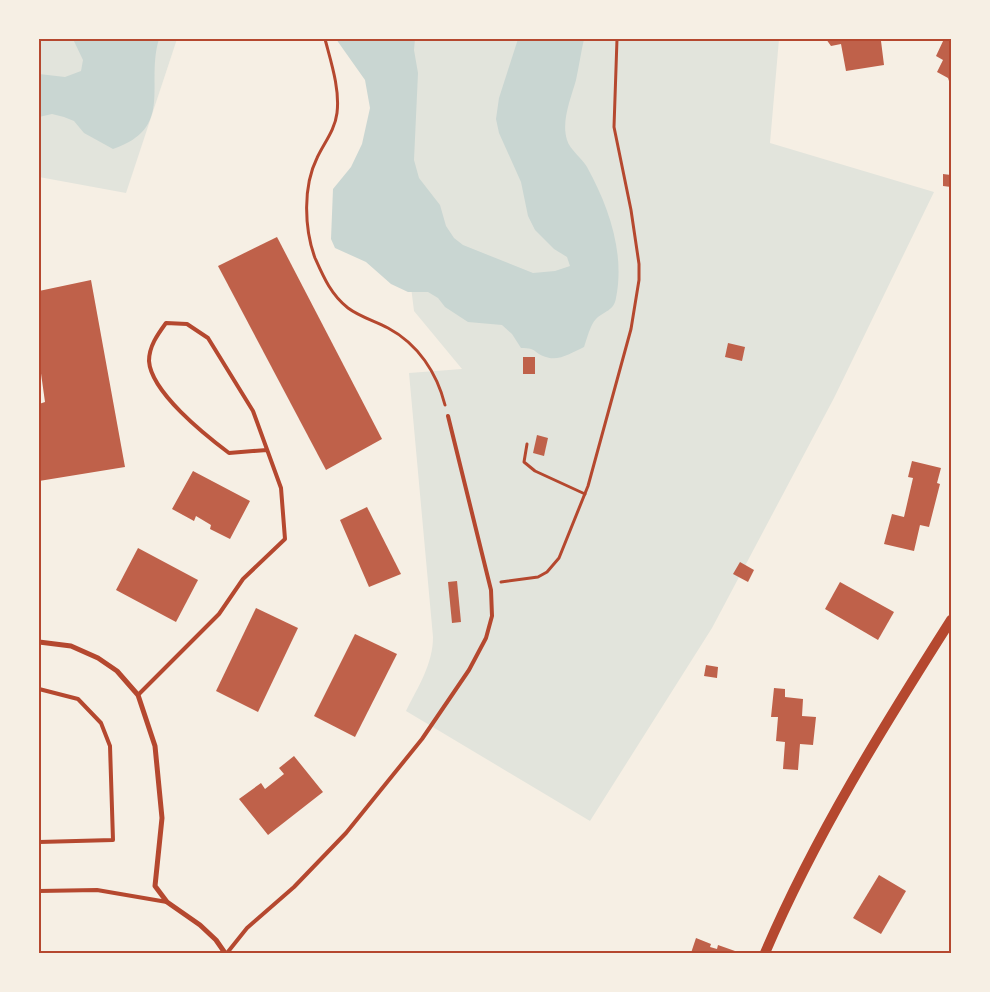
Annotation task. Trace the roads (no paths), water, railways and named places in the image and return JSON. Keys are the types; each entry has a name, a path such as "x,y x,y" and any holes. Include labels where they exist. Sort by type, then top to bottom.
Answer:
{"main road":[{"path":"765,953 789,897 855,775 951,620"}],"street":[{"path":"39,642 71,646 98,658 117,671 138,695 155,746 162,818 155,886 167,902 200,925 216,940 226,953"}],"lane":[{"path":"138,695 219,614 243,579 286,539 281,488 253,411 208,338 187,324 166,323 154,339 149,361 161,391 208,437 229,453 267,450"},
{"path":"226,953 247,928 294,887 346,833 422,739 469,670 486,638 492,616 490,584 448,416"},
{"path":"39,689 78,699 102,723 110,746 113,840 39,842"},
{"path":"39,892 97,890 167,902"}]}
